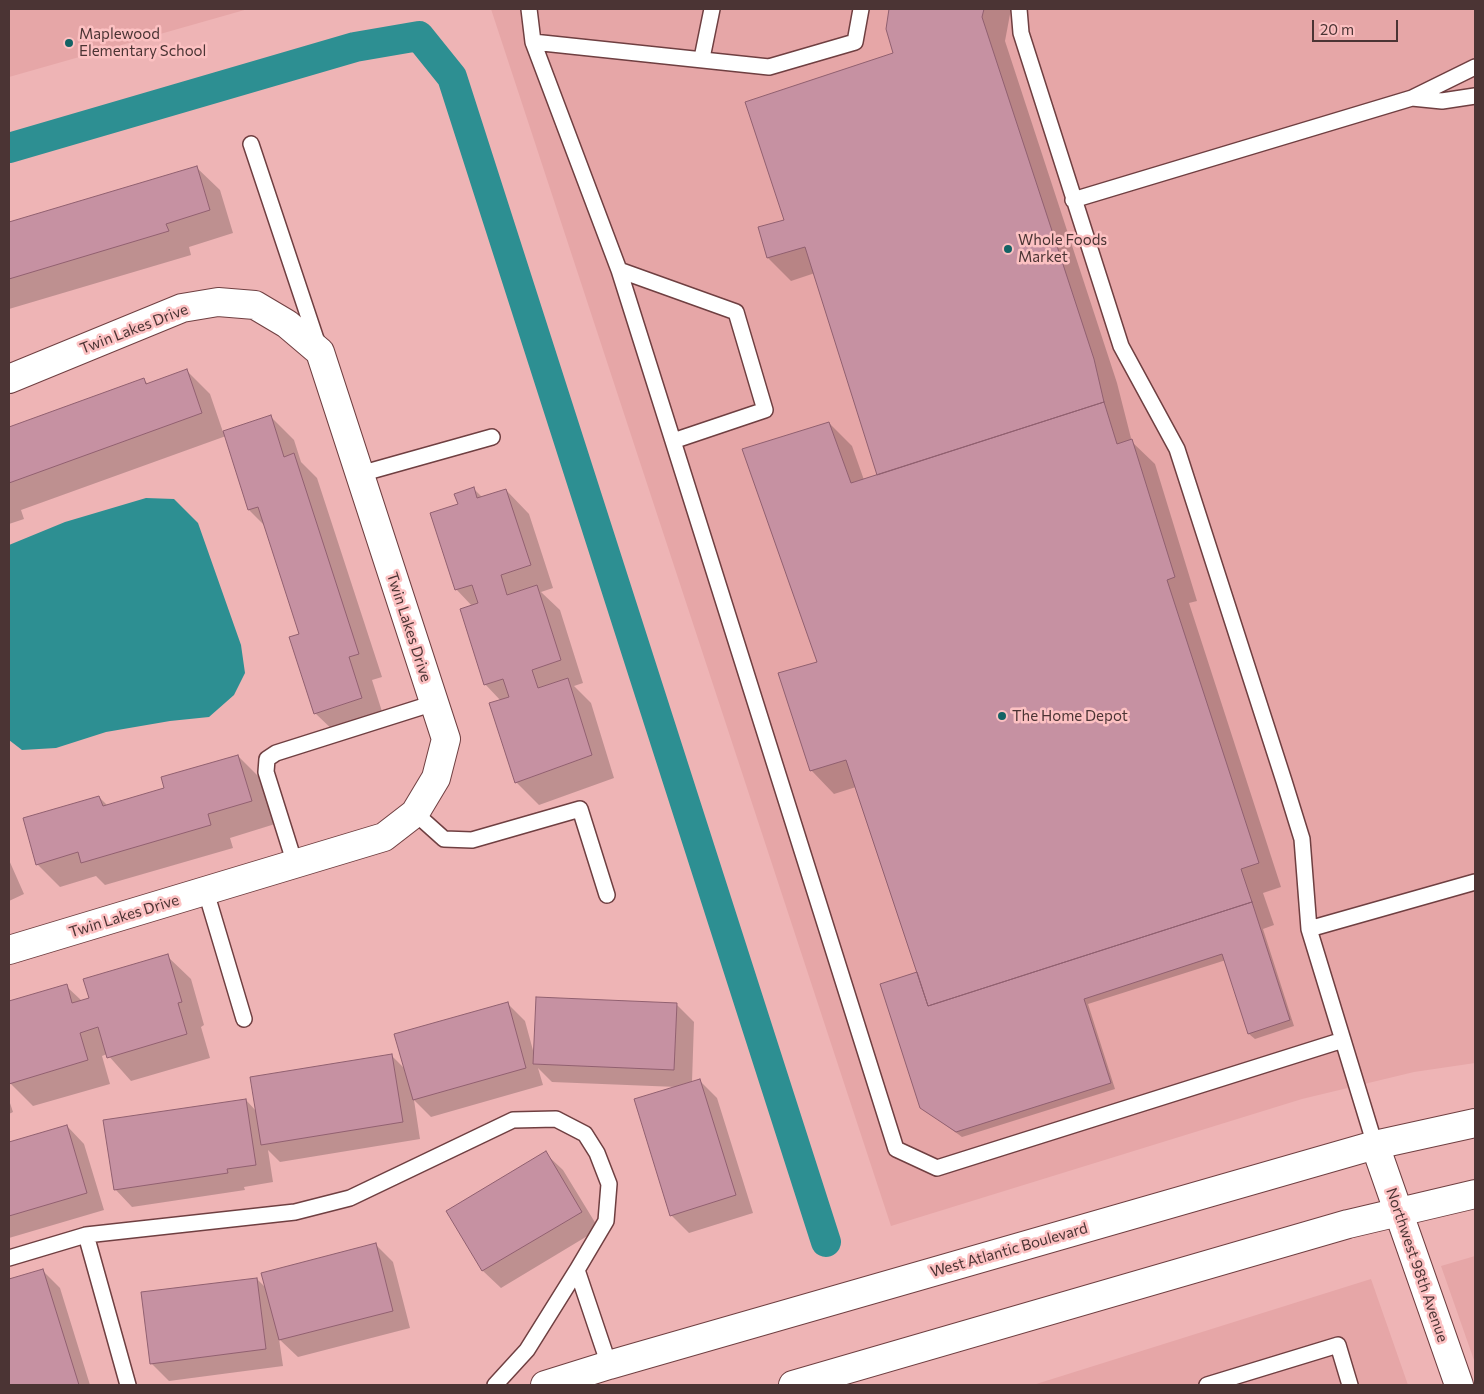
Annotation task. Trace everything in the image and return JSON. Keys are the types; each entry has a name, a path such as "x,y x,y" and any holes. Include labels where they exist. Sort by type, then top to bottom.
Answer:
{"main road":[{"name":"Twin Lakes Drive","path":"9,379 182,308 218,302 255,305 287,324 320,352 446,739 436,778 415,813 384,837 9,950"},
{"name":"West Atlantic Boulevard","path":"545,1385 595,1375 1375,1145 1475,1123"},
{"name":"Northwest 98th Avenue","path":"1375,1145 1459,1385"},
{"path":"793,1385 1348,1224 1475,1194"}],"lane":[{"path":"529,9 533,42 619,270 896,1149 937,1168 1343,1040"},
{"path":"702,58 712,9"},
{"path":"533,42 770,66 855,42 861,9"},
{"path":"1019,9 1021,34 1121,346 1177,449 1302,839 1309,929 1375,1145"},
{"path":"1073,200 1412,98 1475,67"},
{"path":"1412,98 1442,101 1475,96"},
{"path":"251,144 320,352"},
{"path":"619,270 736,312 766,410 673,441"},
{"path":"360,474 492,437"},
{"path":"295,864 266,772 265,765 267,759 276,753 434,703"},
{"path":"415,813 444,838 472,840 580,809 607,895"},
{"path":"1309,929 1475,882"},
{"path":"206,892 244,1019"},
{"path":"9,1258 86,1236 295,1212 350,1198 512,1120 556,1119 585,1134 597,1153 609,1184 606,1221 527,1350 495,1385"},
{"path":"86,1236 128,1385"},
{"path":"577,1270 595,1375"},
{"path":"1206,1385 1338,1345 1350,1385"}],"shaded area":[{"name":"Maplewood Elementary School","path":"9,9 248,9 9,77"},
{"path":"491,9 1475,9 1475,1063 1414,1072 1302,1099 891,1226"},
{"path":"1475,1256 1475,1363 1441,1266"},
{"path":"1371,1279 1408,1385 1033,1385"}],"water":[{"path":"146,498 174,499 198,523 241,645 245,673 234,695 209,717 170,721 106,732 56,748 22,750 9,740 9,545 65,522"}],"building":[{"path":"889,9 984,9 982,17 1094,359 1104,402 877,475 805,247 767,258 758,227 784,220 745,102 893,53 886,29"},
{"path":"197,166 210,210 166,224 169,231 9,279 9,222"},
{"path":"187,369 202,413 9,483 9,427 144,378 146,384"},
{"name":"The Home Depot","path":"1104,402 1117,444 1132,439 1175,577 1167,580 1259,863 1241,869 1252,902 928,1006 846,760 810,771 778,673 817,662 742,449 829,422 851,483"},
{"path":"271,415 284,457 294,453 359,654 349,657 362,698 314,714 289,637 299,634 258,507 248,510 223,431"},
{"path":"474,487 477,498 506,489 531,565 501,575 507,595 537,585 561,660 532,670 538,688 568,678 592,755 515,783 489,703 509,697 503,679 484,685 460,609 478,603 472,585 455,590 430,513 458,504 454,494"},
{"path":"238,755 252,801 208,814 211,825 81,863 78,852 36,865 23,818 99,796 103,806 164,788 161,777"},
{"path":"1252,902 1290,1020 1248,1034 1222,954 1084,999 1111,1083 956,1132 920,1108 880,984 917,972 928,1006"},
{"path":"168,954 182,1002 178,1003 187,1034 107,1058 98,1027 80,1033 88,1060 9,1084 9,1001 67,984 72,1003 89,998 83,979"},
{"path":"536,997 677,1003 674,1070 533,1064"},
{"path":"508,1002 526,1068 413,1100 394,1034"},
{"path":"392,1054 403,1122 261,1145 250,1077"},
{"path":"700,1079 736,1195 670,1216 634,1099"},
{"path":"246,1099 256,1165 227,1169 228,1173 114,1190 103,1120"},
{"path":"67,1125 87,1193 9,1216 9,1142"},
{"path":"546,1151 582,1212 482,1271 446,1211"},
{"path":"376,1243 393,1311 279,1340 261,1273"},
{"path":"43,1269 79,1385 9,1385 9,1279"},
{"path":"257,1278 266,1349 150,1364 141,1292"}],"waterway":[{"path":"9,148 355,47 419,36 452,77 826,1242"}],"place":[{"name":"Maplewood Elementary School","path":"69,43"},
{"name":"Whole Foods Market","path":"1008,249"},
{"name":"The Home Depot","path":"1002,716"}]}
